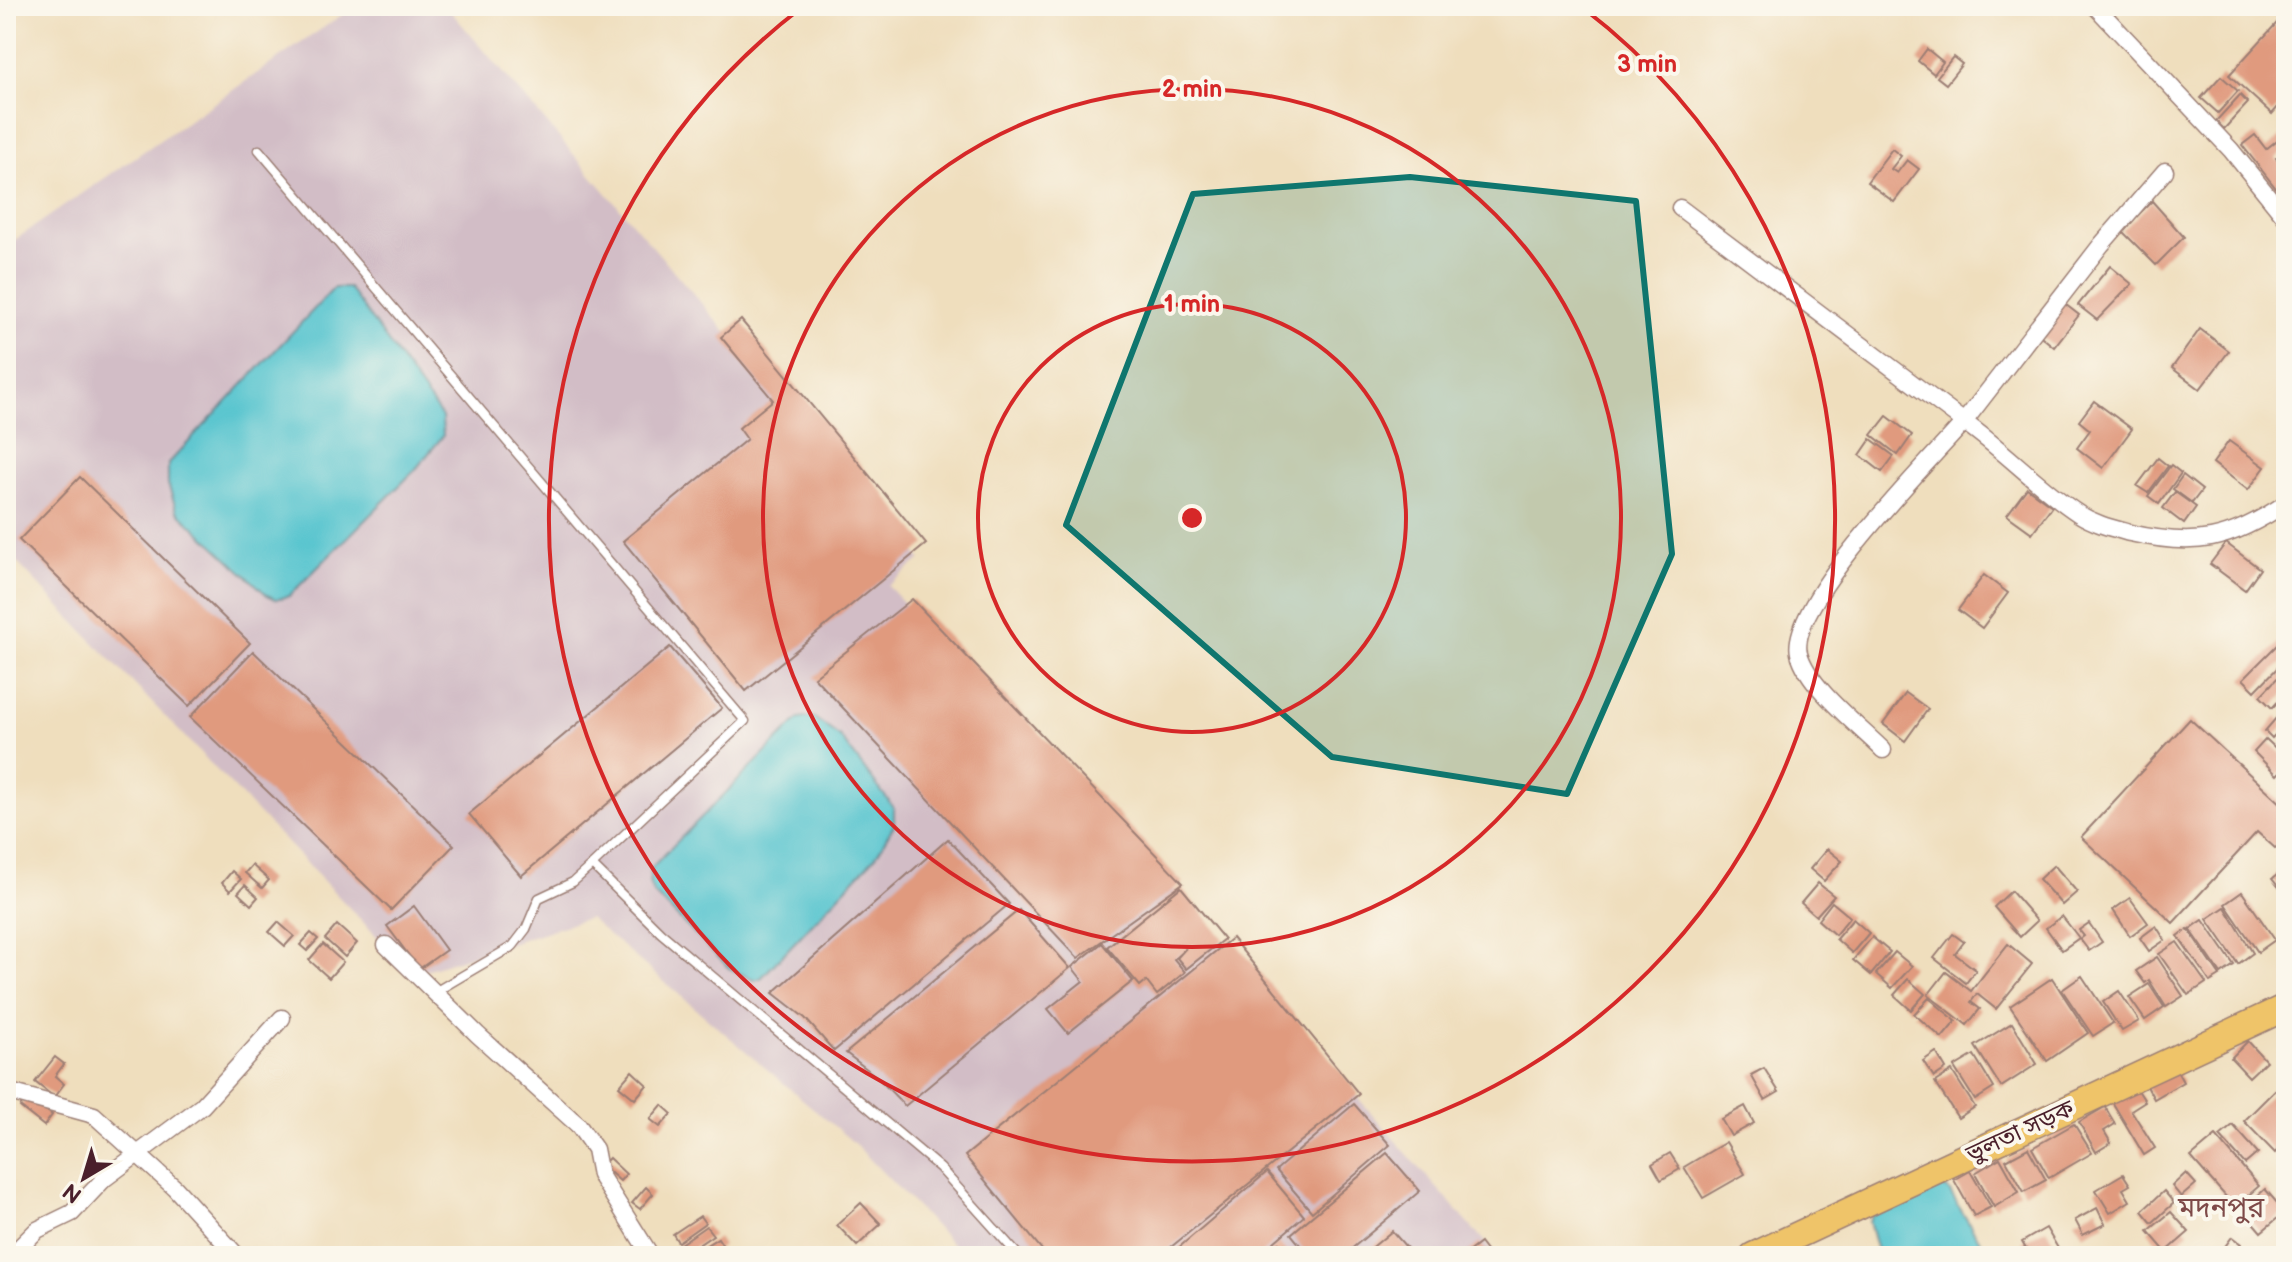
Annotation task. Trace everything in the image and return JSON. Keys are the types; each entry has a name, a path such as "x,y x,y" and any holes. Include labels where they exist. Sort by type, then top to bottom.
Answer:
{"highway":[{"name":"ভুলতা সড়ক","path":"1753,1256 2286,1007"}],"street":[{"path":"2095,6 2231,150 2286,218"},
{"path":"1883,750 1810,677 1799,653 1798,635 1809,608 1852,548 1964,422 2101,245 2165,171"},
{"path":"1680,208 2004,450 2078,513 2100,526 2172,542 2196,540 2251,526 2286,503"},
{"path":"386,945 578,1125 595,1149 600,1175 651,1256"},
{"path":"11,1256 37,1230 72,1213 104,1179 202,1106 282,1018"},
{"path":"6,1091 94,1115 139,1154 237,1256"}],"lane":[{"path":"259,150 745,721 573,882 539,898 526,929 513,946 435,992"},
{"path":"592,865 661,933 940,1168 1019,1256"}],"highlighted area":[{"path":"1410,177 1636,201 1672,554 1567,794 1332,757 1066,525 1193,194"}],"shaded area":[{"path":"355,6 446,6 921,559 888,586 1180,896 1497,1256 964,1256 854,1143 589,918 413,974 6,551 6,246"}],"water":[{"path":"334,288 349,288 442,417 443,436 415,470 289,596 276,599 267,595 177,511 168,484 168,464"},
{"path":"813,717 840,737 894,808 894,825 876,856 761,978 754,980 729,968 653,893 649,882 652,867 799,719"},
{"path":"1930,1179 1948,1189 1989,1256 1878,1256 1869,1221 1875,1209"}],"building":[{"path":"2286,13 2286,98 2272,114 2229,75"},
{"path":"1927,49 1943,62 1934,74 1918,61"},
{"path":"1953,57 1962,64 1946,84 1937,77"},
{"path":"2221,76 2238,91 2218,113 2201,98"},
{"path":"2240,95 2248,103 2224,129 2216,121"},
{"path":"2286,133 2286,150 2276,158 2279,162 2286,157 2286,201 2242,145 2255,135 2266,149"},
{"path":"1892,149 1901,156 1891,169 1897,173 1907,160 1919,169 1894,202 1867,182"},
{"path":"2152,201 2184,237 2156,265 2122,231"},
{"path":"2110,266 2132,284 2097,320 2078,305"},
{"path":"2061,301 2079,315 2054,347 2036,332"},
{"path":"741,320 926,544 746,691 623,541 747,439 739,428 773,400 721,337"},
{"path":"2200,329 2229,351 2200,389 2172,368"},
{"path":"2094,401 2132,429 2103,468 2077,448 2090,430 2079,421"},
{"path":"1887,416 1912,435 1898,455 1872,435"},
{"path":"1871,439 1894,456 1882,472 1860,455"},
{"path":"2229,441 2265,467 2248,490 2213,463"},
{"path":"2158,458 2168,466 2148,493 2137,486"},
{"path":"2171,465 2181,473 2159,504 2148,496"},
{"path":"2183,475 2202,490 2192,503 2173,489"},
{"path":"80,477 250,643 189,706 19,540"},
{"path":"2027,488 2052,506 2032,533 2007,515"},
{"path":"2175,492 2196,507 2184,524 2163,508"},
{"path":"2226,543 2260,569 2245,590 2210,564"},
{"path":"1984,575 2008,593 1982,628 1958,610"},
{"path":"912,599 1183,883 1078,958 814,677"},
{"path":"2286,636 2286,659 2255,691 2243,679"},
{"path":"670,647 722,708 521,876 469,814"},
{"path":"253,651 454,845 391,910 190,717"},
{"path":"2286,669 2286,693 2272,708 2260,696"},
{"path":"1906,693 1928,709 1905,741 1883,724"},
{"path":"2277,717 2285,725 2272,738 2265,731"},
{"path":"2190,719 2286,808 2286,842 2275,848 2257,832 2173,923 2081,837"},
{"path":"2266,739 2286,758 2286,771 2283,769 2277,775 2254,752"},
{"path":"948,839 1009,904 834,1051 805,1018 773,993"},
{"path":"1827,849 1842,861 1824,881 1810,869"},
{"path":"252,865 269,880 262,888 245,873"},
{"path":"2054,865 2077,892 2062,905 2039,879"},
{"path":"2286,868 2286,896 2272,879"},
{"path":"232,871 241,879 230,891 222,883"},
{"path":"1818,883 1834,896 1816,916 1801,903"},
{"path":"245,885 258,897 251,905 238,893"},
{"path":"1181,887 1224,939 1186,969 1177,958 1186,948 1174,959 1185,972 1157,995 1146,981 1140,986 1107,947"},
{"path":"2011,891 2037,921 2020,937 1994,907"},
{"path":"2242,892 2275,940 2258,952 2225,904"},
{"path":"2130,898 2148,923 2130,936 2113,910"},
{"path":"1832,902 1850,917 1835,935 1818,920"},
{"path":"414,906 446,950 419,969 387,926"},
{"path":"2225,907 2253,953 2238,964 2207,919"},
{"path":"1019,910 1070,968 905,1106 877,1077 846,1053"},
{"path":"2062,916 2079,938 2062,950 2046,928"},
{"path":"1853,919 1869,933 1852,953 1836,939"},
{"path":"2203,920 2234,965 2221,974 2190,929"},
{"path":"278,922 294,936 285,946 269,932"},
{"path":"2089,923 2102,942 2089,951 2080,939 2084,936 2079,930"},
{"path":"337,925 357,943 345,957 325,939"},
{"path":"2156,926 2165,940 2149,951 2140,938"},
{"path":"2188,929 2220,976 2210,982 2178,936"},
{"path":"311,933 318,939 307,951 300,945"},
{"path":"1953,934 1964,942 1955,954 1976,970 1966,983 1934,958"},
{"path":"1872,937 1890,952 1871,975 1853,960"},
{"path":"1232,938 1359,1094 1160,1256 1047,1256 965,1156"},
{"path":"2177,942 2206,983 2188,995 2159,954"},
{"path":"1102,943 1133,981 1068,1033 1048,1009 1083,981 1072,967"},
{"path":"323,944 343,962 329,978 309,960"},
{"path":"2008,944 2032,964 1996,1009 1977,994 1971,1002 1980,1009 1967,1025 1928,995 1946,972 1971,991"},
{"path":"1895,952 1912,966 1892,988 1876,974"},
{"path":"2157,957 2183,996 2166,1007 2149,980 2145,983 2136,971"},
{"path":"2082,976 2113,1023 2093,1036 2062,990"},
{"path":"2052,978 2088,1033 2047,1061 2010,1006"},
{"path":"1908,979 1925,994 1911,1010 1894,995"},
{"path":"2149,984 2164,1007 2145,1020 2129,997"},
{"path":"2119,991 2139,1021 2122,1031 2103,1002"},
{"path":"1929,998 1956,1021 1942,1038 1914,1014"},
{"path":"2012,1023 2037,1064 2001,1087 1975,1046"},
{"path":"2248,1041 2266,1061 2249,1077 2231,1058"},
{"path":"1936,1052 1946,1069 1934,1077 1923,1061"},
{"path":"1974,1055 1994,1088 1975,1100 1954,1067"},
{"path":"55,1057 64,1064 55,1076 64,1084 54,1097 35,1082"},
{"path":"2171,1060 2183,1082 2154,1099 2142,1077"},
{"path":"1764,1068 1779,1092 1765,1100 1751,1075"},
{"path":"632,1071 647,1085 635,1099 619,1086"},
{"path":"1952,1071 1975,1107 1958,1118 1935,1082"},
{"path":"2132,1081 2145,1101 2131,1110 2155,1148 2144,1155 2108,1095"},
{"path":"2275,1090 2286,1100 2286,1141 2275,1153 2244,1121"},
{"path":"28,1096 52,1115 44,1126 20,1107"},
{"path":"1354,1104 1390,1145 1312,1212 1276,1170"},
{"path":"662,1105 672,1114 660,1127 650,1119"},
{"path":"1745,1106 1754,1123 1731,1136 1721,1119"},
{"path":"2105,1107 2115,1124 2104,1131 2111,1143 2096,1152 2079,1122"},
{"path":"2074,1124 2092,1153 2049,1178 2032,1148"},
{"path":"2233,1125 2258,1153 2245,1164 2220,1136"},
{"path":"2216,1136 2259,1186 2235,1207 2191,1157"},
{"path":"1726,1142 1745,1174 1703,1198 1684,1167"},
{"path":"2028,1148 2046,1180 2024,1192 2006,1160"},
{"path":"1387,1153 1420,1191 1343,1256 1309,1256 1291,1234"},
{"path":"1670,1153 1680,1169 1661,1180 1652,1164"},
{"path":"609,1158 626,1174 620,1181 602,1165"},
{"path":"2000,1158 2019,1192 1994,1207 1975,1173"},
{"path":"1970,1171 1991,1207 1974,1216 1954,1180"},
{"path":"1267,1172 1304,1216 1258,1256 1183,1256 1177,1249"},
{"path":"2186,1173 2196,1184 2181,1197 2172,1186"},
{"path":"2123,1174 2130,1185 2123,1189 2130,1201 2110,1213 2096,1190"},
{"path":"646,1187 653,1194 640,1209 632,1203"},
{"path":"2265,1189 2285,1212 2261,1232 2242,1210"},
{"path":"2164,1191 2174,1203 2152,1223 2142,1211"},
{"path":"861,1203 881,1224 857,1246 837,1225"},
{"path":"2097,1208 2105,1224 2083,1235 2075,1220"},
{"path":"2171,1212 2189,1232 2166,1252 2148,1231"},
{"path":"700,1216 705,1223 678,1242 673,1234"},
{"path":"706,1226 713,1235 685,1254 679,1245"},
{"path":"2046,1228 2062,1255 2030,1256 2022,1242"},
{"path":"1392,1231 1414,1256 1362,1256"},
{"path":"2232,1237 2241,1244 2231,1256 2218,1256"},
{"path":"718,1238 723,1246 708,1256 689,1256"},
{"path":"1279,1243 1290,1256 1263,1256"},
{"path":"1480,1243 1490,1256 1463,1256"}],"district":[{"name":"মদনপুর","path":"2221,1207"}]}
